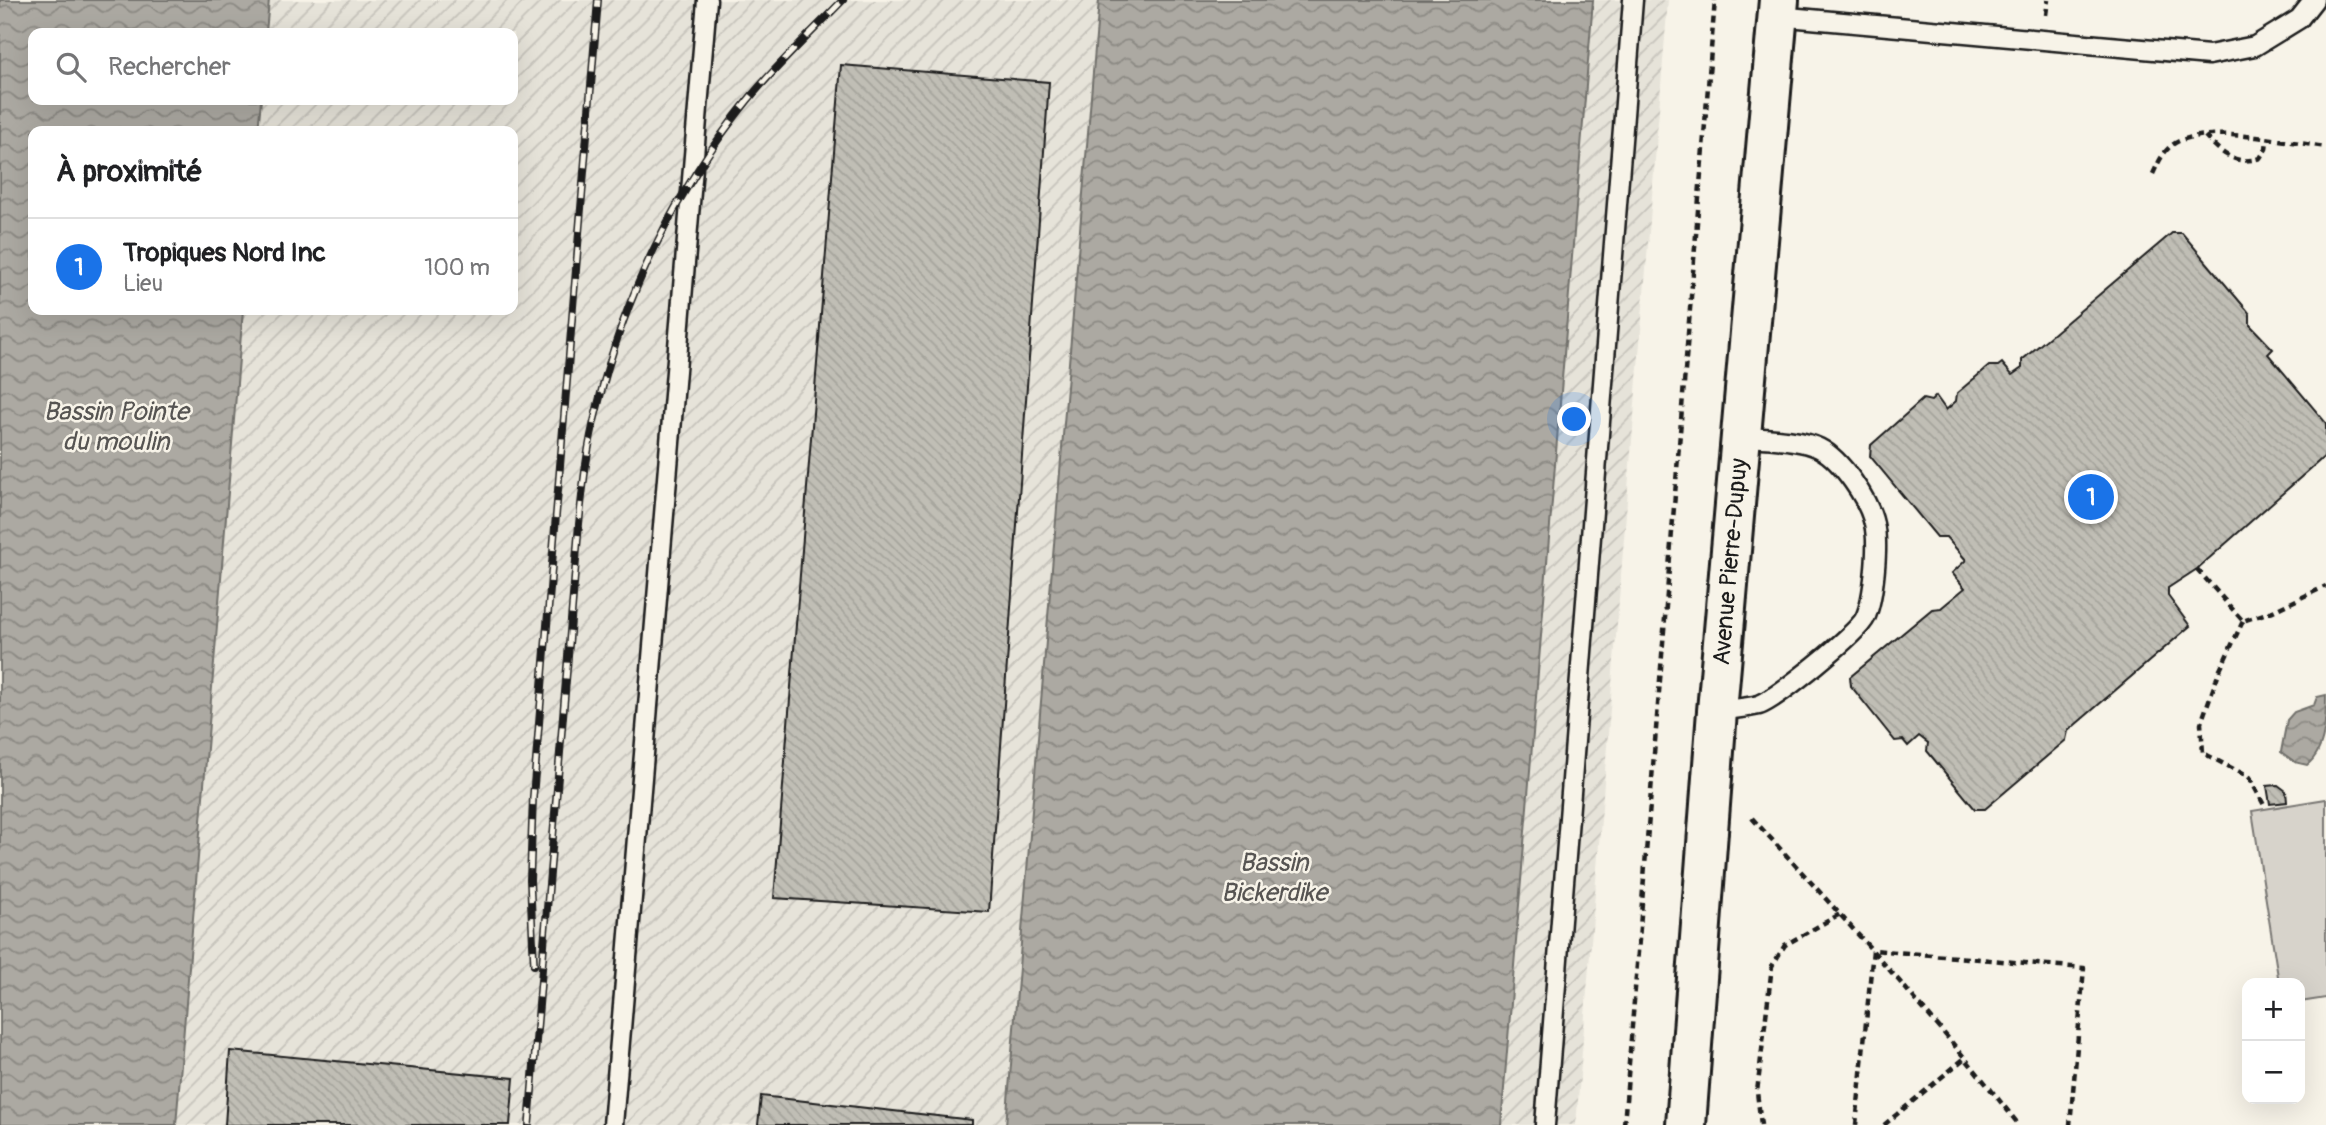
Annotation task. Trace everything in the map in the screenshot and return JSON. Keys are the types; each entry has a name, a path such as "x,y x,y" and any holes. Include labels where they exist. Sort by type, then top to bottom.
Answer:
{"street":[{"name":"Avenue Pierre-Dupuy","path":"1686,1125 1717,711 1778,8"}],"lane":[{"path":"613,1125 707,0"},
{"path":"1545,1125 1633,0"},
{"path":"1778,8 2209,55 2255,46 2299,19 2314,0"},
{"path":"1717,711 1761,704 1844,643 1865,619 1877,543 1874,522 1860,492 1821,449 1807,443 1740,436"}],"path":[{"path":"1624,1125 1715,0"},
{"path":"2205,136 2227,156 2237,161 2260,158 2266,149 2267,140"},
{"path":"2153,174 2163,152 2178,141 2205,136 2326,147"},
{"path":"2197,569 2243,621"},
{"path":"2264,805 2249,777 2203,753 2201,723 2219,672 2243,621 2273,611 2326,586"},
{"path":"1752,818 1873,950 1966,1057 2019,1125"},
{"path":"1760,1125 1757,1092 1772,966 1785,945 1840,914"},
{"path":"1856,1125 1873,950"},
{"path":"1873,950 2084,968 2070,1125"},
{"path":"1884,1125 1966,1057"}],"shaded area":[{"path":"269,0 1099,0 1006,1125 176,1125 243,315 518,315 518,126 258,126 261,105 518,105 518,28 266,28"},
{"path":"1593,0 1668,0 1576,1125 1502,1125"},
{"path":"2326,799 2326,998 2305,1001 2305,978 2278,978 2252,811"}],"water":[{"name":"Bassin Pointe du moulin","path":"0,0 269,0 266,28 28,28 28,105 261,105 258,126 28,126 28,315 243,315 176,1125 0,1125"},
{"name":"Bassin Bickerdike","path":"1099,0 1593,0 1501,1125 1006,1125"},
{"path":"2326,695 2324,733 2318,751 2307,765 2295,762 2281,752 2287,720 2294,712 2314,705 2317,697"}],"building":[{"path":"841,65 1049,82 989,912 774,898"},
{"path":"2172,233 2182,233 2246,309 2250,314 2250,325 2273,349 2268,354 2326,423 2326,455 2197,569 2168,588 2168,596 2190,626 2068,731 2066,740 1985,809 1975,809 1927,751 1928,743 1919,736 1908,746 1903,740 1895,741 1851,686 1850,677 1932,609 1941,608 1965,588 1952,573 1966,560 1946,537 1937,537 1870,456 1871,445 1923,399 1931,401 1936,396 1946,410 1956,401 1957,393 1989,366 2002,363 2012,375 2022,368 2022,360"},
{"path":"2278,785 2286,791 2287,802 2270,804 2267,786"},
{"path":"230,1051 514,1078 510,1125 225,1125"},
{"path":"761,1096 972,1120 972,1125 758,1125"}],"railway":[{"path":"534,965 530,880 533,797 598,0"},
{"path":"529,1125 581,509 591,438 608,368 621,326 655,246 698,170 748,100 843,0"}],"place":[{"name":"Tropiques Nord Inc","path":"2091,497"}]}
